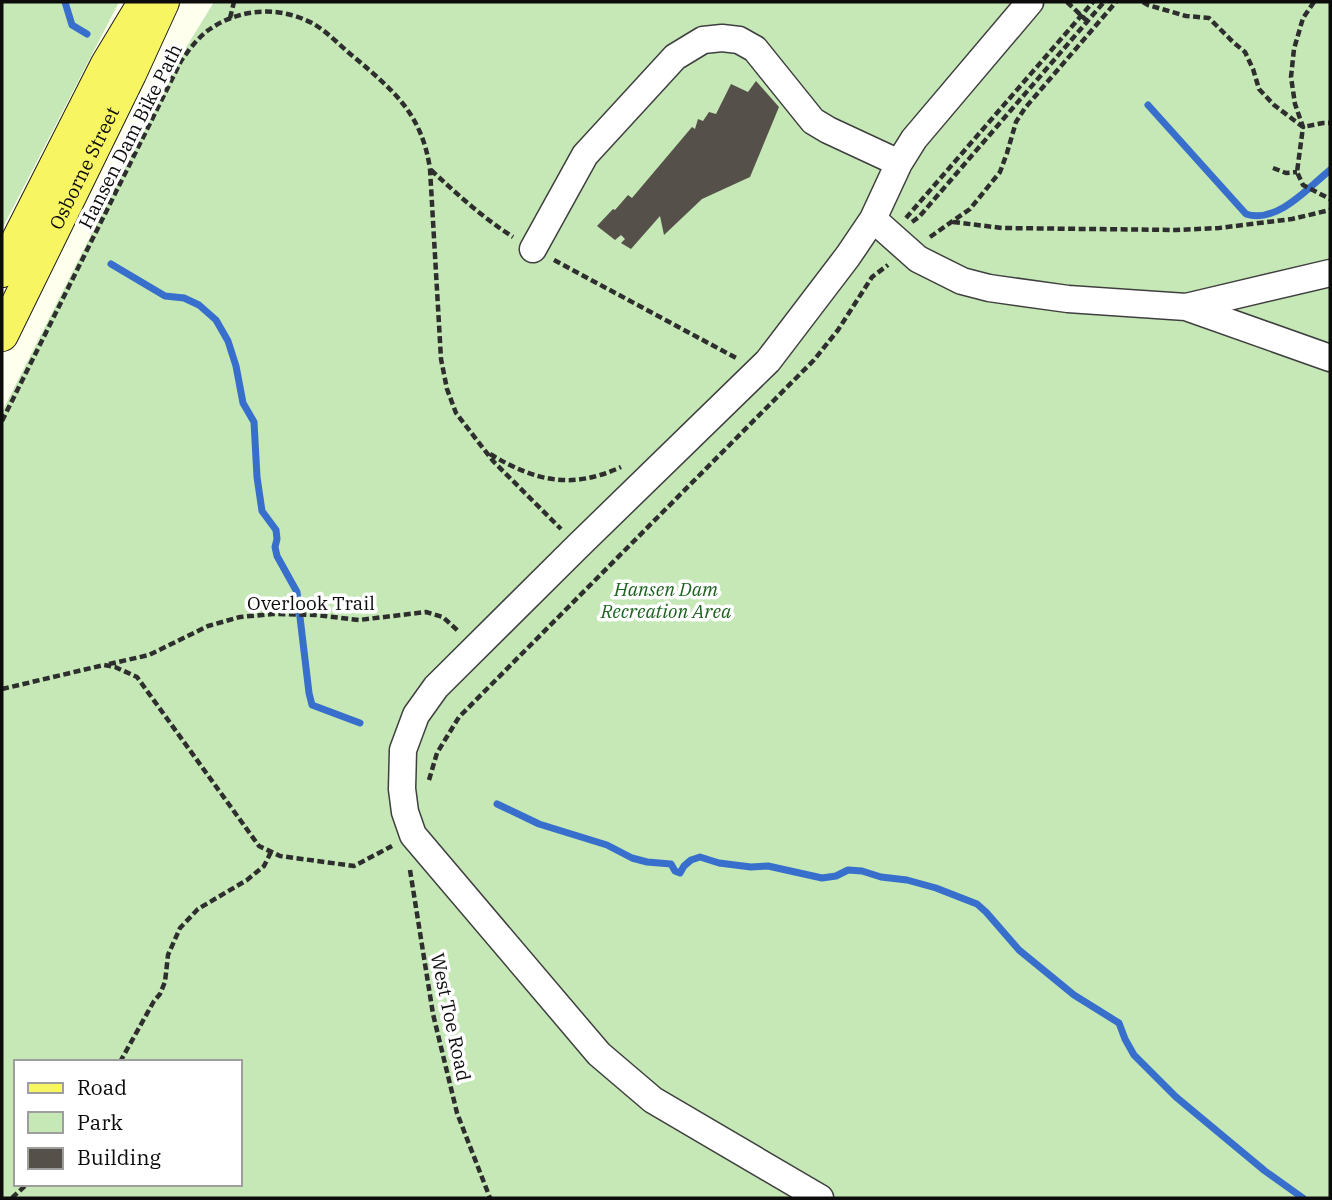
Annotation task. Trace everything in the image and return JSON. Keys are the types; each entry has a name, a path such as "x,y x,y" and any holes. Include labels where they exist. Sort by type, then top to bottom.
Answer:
{"main road":[{"name":"Osborne Street","path":"2,271 107,64 144,2"},
{"name":"Osborne Street","path":"2,335 163,2"}],"lane":[{"path":"820,1198 653,1100 599,1054 413,835 401,789 402,750 416,715 436,687 768,361 848,256 882,228 899,163 914,139 1023,4"},
{"path":"533,249 585,155 675,57 703,40 738,40 755,49 813,121 899,163"},
{"path":"882,228 918,259 947,275 974,285 1068,299 1186,307 1330,358"},
{"path":"1186,307 1330,273"}],"path":[{"path":"230,18 234,2"},
{"path":"1067,2 1087,21"},
{"path":"882,228 1093,2"},
{"path":"882,228 919,217 1104,2"},
{"path":"1143,2 1186,16 1209,18 1245,52 1259,89 1274,105 1303,127 1330,123"},
{"path":"1314,2 1303,18 1294,49 1291,77 1303,127 1297,172 1303,185 1330,199"},
{"name":"Hansen Dam Bike Path","path":"2,421 181,61 208,30 230,18 270,11 294,15 314,25 385,83 404,103 421,132 428,150 430,169 441,359 447,389 456,412 486,452 528,498 578,546"},
{"path":"1273,168 1286,173 1297,172"},
{"path":"430,169 490,222 533,249 757,371"},
{"path":"952,221 1003,228 1176,230 1292,219 1330,210"},
{"path":"486,452 542,479 571,480 603,475 625,465"},
{"name":"Overlook Trail","path":"104,665 149,655 208,626 240,617 274,614 316,615 359,620 426,612 443,617 504,671"},
{"name":"West Toe Road","path":"413,835 410,874 433,1014 457,1113 490,1198"},
{"path":"121,1060 160,994 165,982 167,955 180,928 198,909 247,880 264,866 271,852"},
{"path":"12,1198 25,1186"}],"green space":[{"path":"2,2 119,2 2,229"},
{"name":"Hansen Dam Recreation Area","path":"214,2 1330,2 1330,1198 2,1198 2,412 182,54"}],"building":[{"path":"756,81 779,107 750,177 702,199 664,235 660,216 631,249 621,243 625,239 621,235 615,240 597,226 628,195 632,198 692,127 695,129 698,119 703,121 709,112 716,114 731,84 748,92"}],"waterway":[{"path":"65,2 72,25 87,34"},
{"path":"1148,105 1246,214 1258,216 1280,209 1330,170"},
{"path":"111,264 165,296 184,298 199,305 216,320 228,341 243,403 254,422 262,511 276,530 277,556 297,592 312,705 360,723"},
{"path":"497,804 539,824 607,845 632,858 671,864 675,871 680,873 691,860 700,857 719,863 768,866 822,878 836,876 848,870 862,871 936,888 977,904 1019,950 1074,995 1119,1023 1134,1055 1176,1097 1265,1171 1303,1198"}]}
